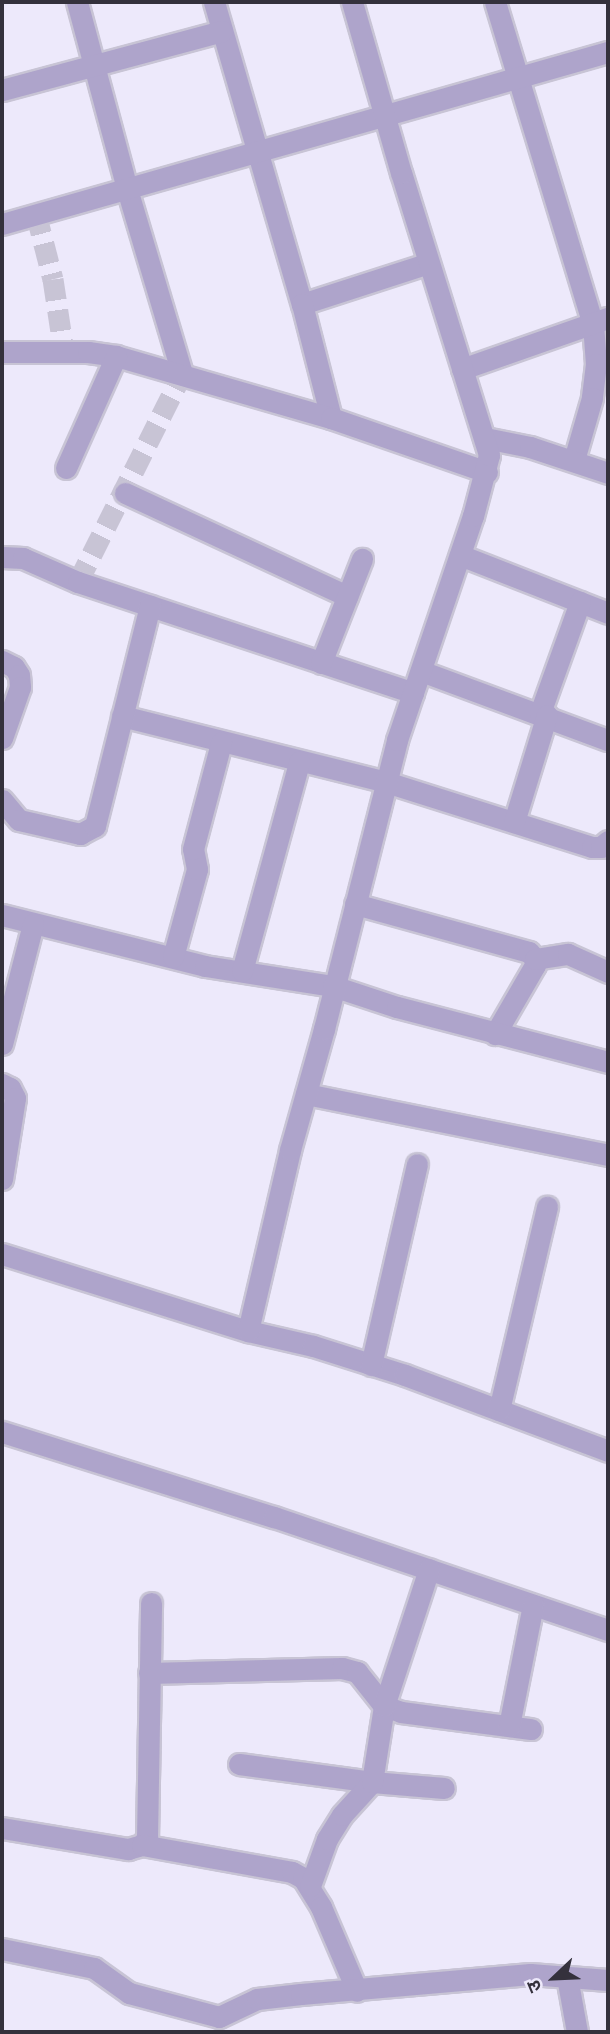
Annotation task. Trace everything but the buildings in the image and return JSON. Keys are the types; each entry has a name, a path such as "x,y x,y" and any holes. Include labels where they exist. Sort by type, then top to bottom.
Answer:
{"street":[{"path":"77,2 127,189 182,374"},
{"path":"214,2 302,304 331,418"},
{"path":"248,1331 386,782 487,472 489,455 352,2"},
{"path":"495,2 518,78 601,321 592,398 574,460"},
{"path":"2,90 93,63 222,30"},
{"path":"2,224 608,52"},
{"path":"302,304 429,263"},
{"path":"462,369 601,321"},
{"path":"2,352 88,352 116,356 331,418 487,472"},
{"path":"66,468 116,356"},
{"path":"485,438 574,460 608,472"},
{"path":"125,493 347,596"},
{"path":"460,555 608,613"},
{"path":"2,556 23,558 78,582 413,693"},
{"path":"321,663 362,559"},
{"path":"514,822 543,714 580,602"},
{"path":"2,800 19,820 80,834 89,832 95,826 150,606"},
{"path":"2,661 14,667 19,675 20,687 2,738"},
{"path":"421,671 608,740"},
{"path":"122,716 221,743 386,782 592,848 601,847 608,842"},
{"path":"173,957 197,869 193,849 221,743"},
{"path":"242,971 299,762"},
{"path":"355,904 529,952 535,959 535,965 495,1034"},
{"path":"2,915 173,957 333,986 495,1034 605,1054"},
{"path":"2,1044 33,924"},
{"path":"535,959 568,954 608,972"},
{"path":"2,1084 10,1088 15,1098 2,1179"},
{"path":"306,1094 608,1154"},
{"path":"371,1365 417,1164"},
{"path":"499,1410 547,1207"},
{"path":"2,1254 248,1331 371,1365 608,1451"},
{"path":"2,1432 274,1517 608,1630"},
{"path":"310,1886 327,1839 342,1815 372,1782 384,1706 429,1569"},
{"path":"142,1845 148,1838 151,1602"},
{"path":"509,1726 533,1605"},
{"path":"149,1673 342,1668 357,1672 365,1679 384,1706 409,1714 531,1729"},
{"path":"239,1764 372,1782 444,1788"},
{"path":"2,1828 128,1849 142,1845 292,1872 310,1886 357,1990"},
{"path":"2,1949 94,1968 129,1993 229,2023 257,1999 530,1974 608,1980"},
{"path":"567,1977 577,2032"}],"tunnel":[{"path":"36,213 53,279 64,352"},
{"path":"78,582 182,374"}]}
